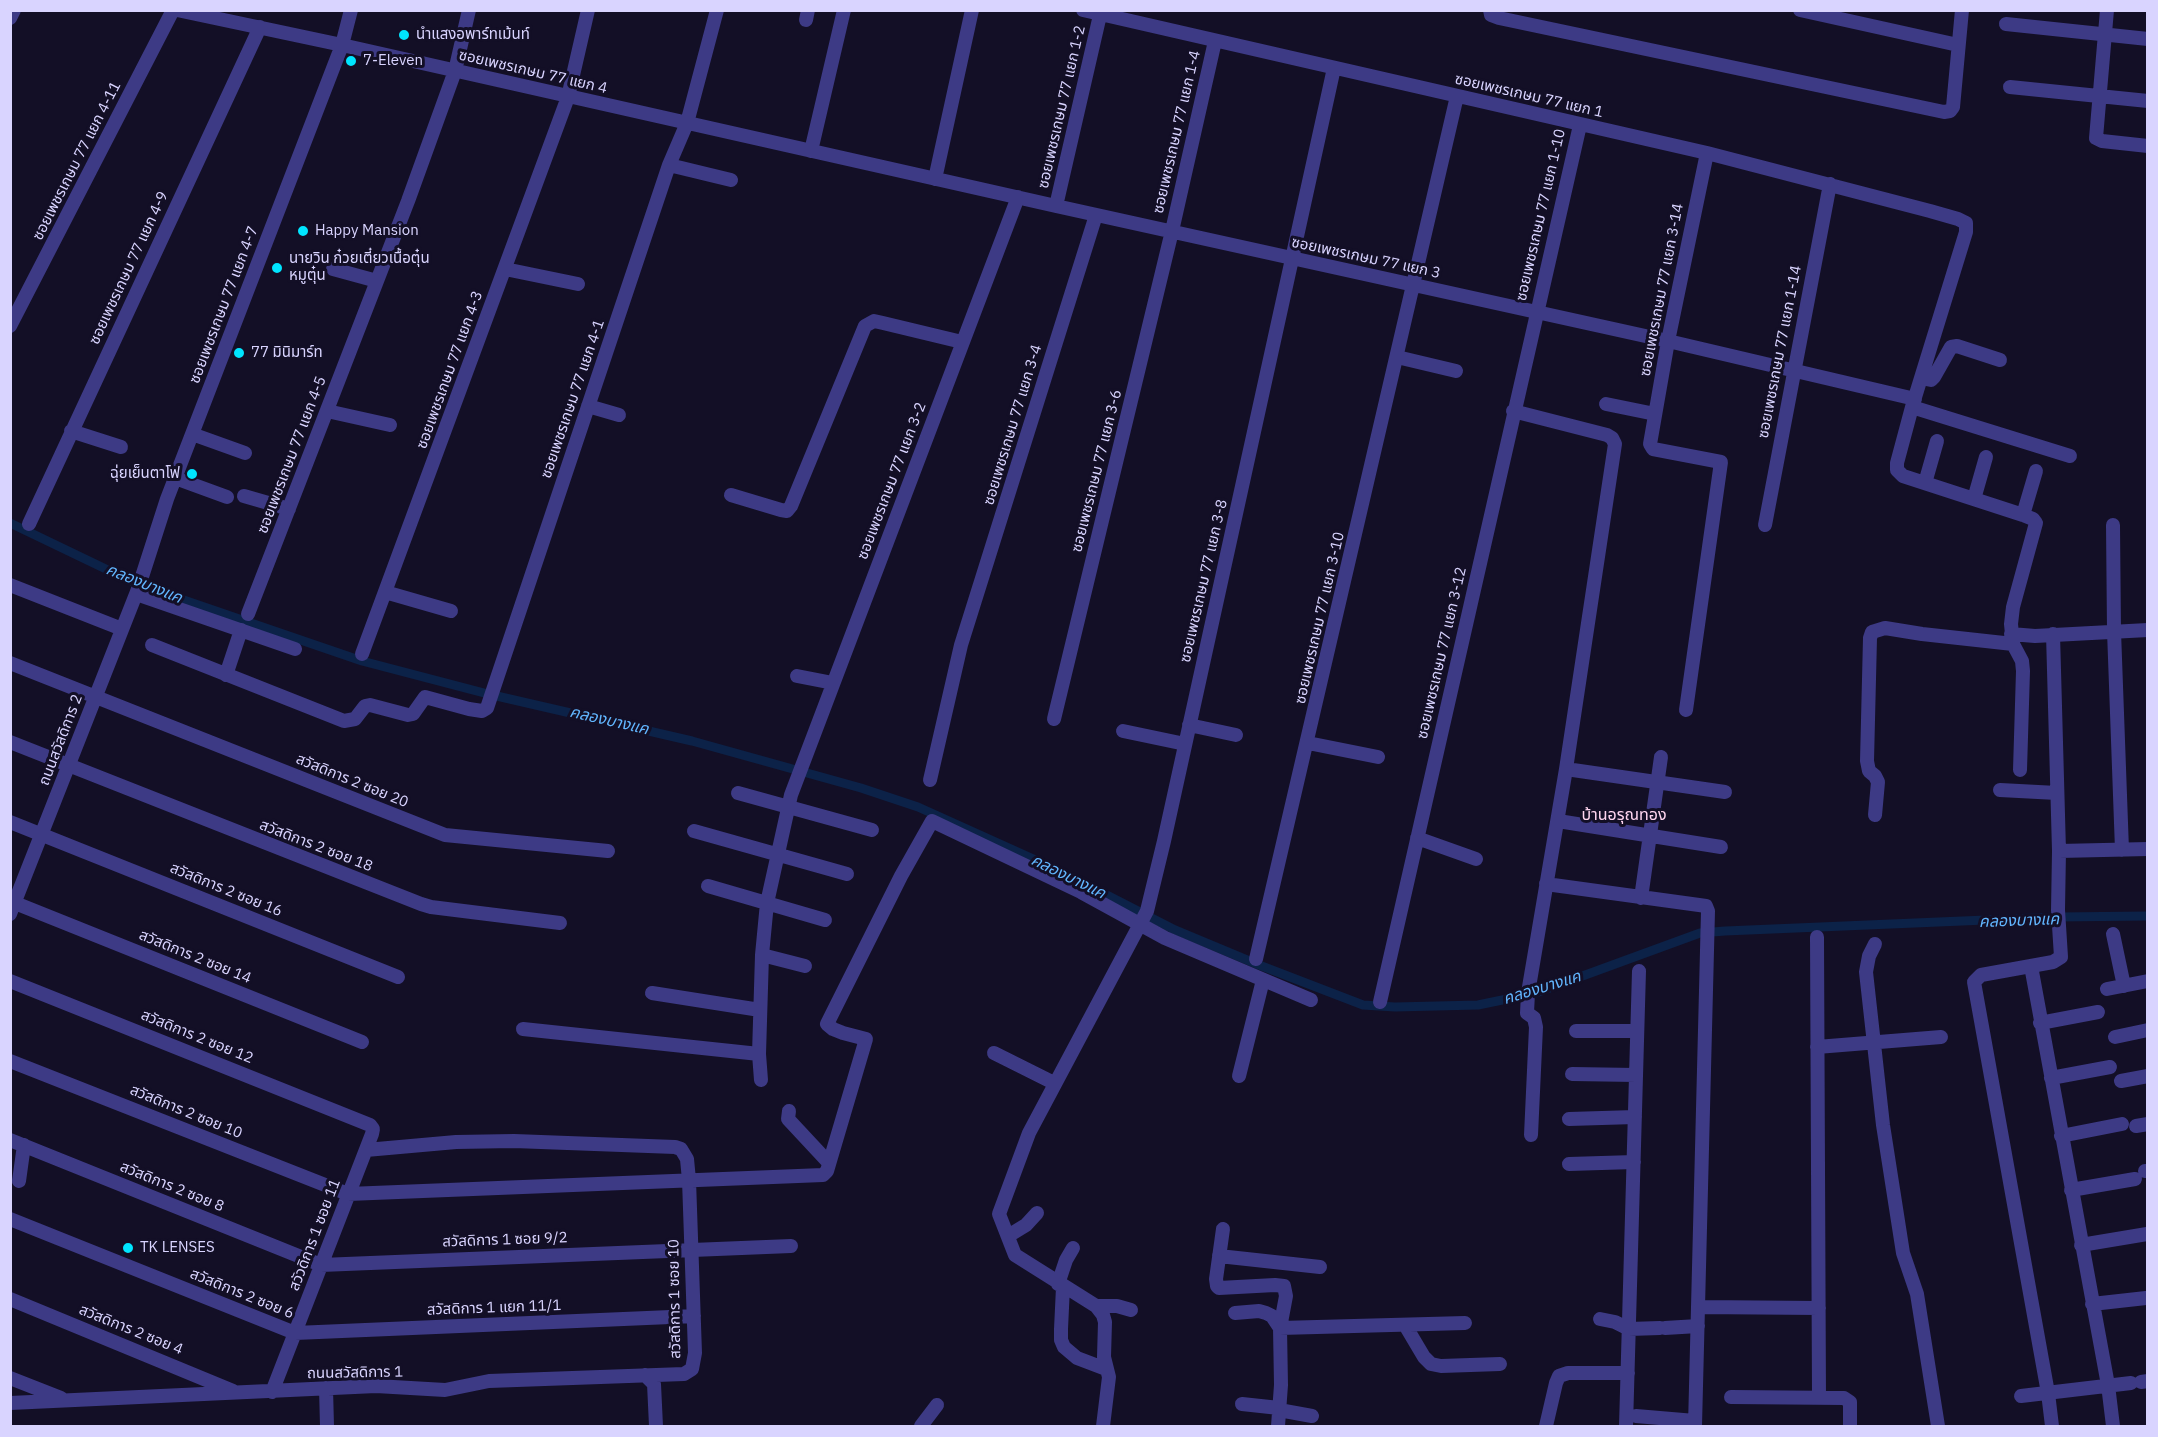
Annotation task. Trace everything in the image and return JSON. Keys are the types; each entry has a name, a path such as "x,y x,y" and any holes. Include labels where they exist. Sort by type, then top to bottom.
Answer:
{"street":[{"path":"10,18 14,10"},
{"name":"ซอยเพชรเกษม 77 แยก 4","path":"175,10 342,45 811,151"},
{"name":"ซอยเพชรเกษม 77 แยก 4-11","path":"10,326 175,10"},
{"name":"ซอยเพชรเกษม 77 แยก 4-7","path":"142,578 175,478 342,45 351,10"},
{"name":"ซอยเพชรเกษม 77 แยก 4-5","path":"248,615 455,71 469,10"},
{"name":"ซอยเพชรเกษม 77 แยก 4-3","path":"362,654 568,97 588,10"},
{"name":"ซอยเพชรเกษม 77 แยก 4-1","path":"226,675 344,721 355,719 365,706 370,705 408,715 413,714 425,697 476,710 482,711 487,708 669,165 687,123 717,10"},
{"path":"811,151 844,10"},
{"path":"935,179 972,10"},
{"name":"ซอยเพชรเกษม 77 แยก 1","path":"1083,10 1707,153 1958,219 1966,223 1966,232 1921,378"},
{"path":"1490,10 1491,15 1499,18 1944,112 1950,111 1953,107 1962,10"},
{"path":"1800,10 1959,45"},
{"path":"2107,10 2096,138 2102,141 2148,146"},
{"name":"ซอยเพชรเกษม 77 แยก 1-2","path":"1056,206 1100,15"},
{"path":"2006,24 2148,39"},
{"name":"ซอยเพชรเกษม 77 แยก 4-9","path":"29,524 260,27"},
{"name":"ซอยเพชรเกษม 77 แยก 1-4","path":"1172,231 1215,41"},
{"name":"ซอยเพชรเกษม 77 แยก 3-8","path":"1096,1306 1015,1255 999,1214 1029,1133 1147,911 1334,68"},
{"path":"2010,87 2148,101"},
{"name":"ซอยเพชรเกษม 77 แยก 3-10","path":"1256,959 1457,96"},
{"name":"ซอยเพชรเกษม 77 แยก 1-10","path":"1536,312 1580,125"},
{"name":"ซอยเพชรเกษม 77 แยก 3","path":"811,151 1793,370 1913,403 2070,456"},
{"name":"ซอยเพชรเกษม 77 แยก 3-14","path":"1686,710 1721,462 1653,449 1650,444 1668,341 1707,153"},
{"path":"669,165 731,180"},
{"name":"ซอยเพชรเกษม 77 แยก 1-14","path":"1764,525 1830,184"},
{"name":"ซอยเพชรเกษม 77 แยก 3-2","path":"761,1080 760,1010 767,903 776,854 797,777 1018,197"},
{"name":"ซอยเพชรเกษม 77 แยก 3-4","path":"930,780 961,645 1096,215"},
{"name":"ซอยเพชรเกษม 77 แยก 3-6","path":"1054,719 1172,231"},
{"path":"333,269 377,281"},
{"path":"504,269 578,284"},
{"name":"ซอยเพชรเกษม 77 แยก 3-12","path":"1380,1002 1536,312"},
{"path":"731,495 781,510 787,511 791,506 866,326 874,321 962,342"},
{"path":"2000,360 1957,346 1951,347 1934,377 1931,380 1921,378 1897,470 1903,476 2023,515 2033,519 2036,523 2013,607 2012,639 2022,661 2023,671 2020,770"},
{"path":"1398,357 1456,371"},
{"path":"1605,404 1655,414"},
{"path":"588,406 619,415"},
{"path":"327,411 390,425"},
{"path":"1513,411 1607,435 1615,444 1558,821 1527,1006 1536,1027 1531,1135"},
{"path":"71,431 121,447"},
{"path":"192,434 245,453"},
{"path":"1925,483 1937,441"},
{"path":"1974,499 1986,457"},
{"path":"2023,515 2036,471"},
{"path":"175,478 227,497"},
{"path":"244,496 289,509"},
{"path":"2114,525 2114,631 2121,850"},
{"name":"ถนนสวัสดิการ 2","path":"12,906 142,578"},
{"path":"10,585 122,629"},
{"path":"385,592 451,611"},
{"path":"136,594 295,648"},
{"path":"1875,815 1878,782 1869,771 1867,761 1872,632 1885,628 1922,634 2012,639 2053,634 2148,630"},
{"path":"152,645 226,675 241,630"},
{"path":"2052,1426 2048,1393 1974,987 1976,979 1981,975 2053,962 2061,957 2058,910 2059,851 2053,634"},
{"name":"สวัสดิการ 2 ซอย 20","path":"10,663 445,836 608,851"},
{"path":"796,676 833,683"},
{"path":"1189,725 1236,735"},
{"path":"1123,731 1185,744"},
{"name":"สวัสดิการ 2 ซอย 18","path":"10,742 421,904 560,922"},
{"path":"1308,743 1378,757"},
{"path":"1641,898 1661,757"},
{"path":"1566,769 1725,792"},
{"path":"2000,790 2057,793"},
{"path":"738,793 872,831"},
{"path":"348,1194 818,1176 827,1171 866,1039 843,1033 827,1024 901,876 932,821 1081,892 1139,926 1311,1000"},
{"path":"1558,821 1721,847"},
{"name":"สวัสดิการ 2 ซอย 16","path":"10,822 398,977"},
{"path":"694,831 848,874"},
{"path":"1417,838 1476,859"},
{"path":"2059,851 2148,849"},
{"path":"1546,884 1700,905 1706,906 1708,911 1695,1424 1631,1421 1628,1373 1639,971"},
{"path":"708,886 825,920"},
{"name":"สวัสดิการ 2 ซอย 14","path":"12,906 362,1042"},
{"path":"2113,934 2124,986"},
{"path":"1817,937 1819,1398"},
{"path":"1875,944 1869,956 1866,972 1883,1125 1901,1245 1917,1294 1938,1426"},
{"path":"762,955 805,966"},
{"path":"2031,966 2108,1385 2113,1426"},
{"path":"1239,1076 1263,980"},
{"name":"สวัสดิการ 2 ซอย 12","path":"10,981 370,1125"},
{"path":"2107,989 2148,981"},
{"path":"652,993 760,1010"},
{"path":"2040,1023 2098,1012"},
{"path":"524,1029 759,1054"},
{"path":"2115,1037 2148,1030"},
{"path":"1576,1031 1637,1031"},
{"path":"1817,1047 1941,1037"},
{"path":"994,1053 1054,1083"},
{"name":"สวัสดิการ 2 ซอย 10","path":"10,1061 348,1194"},
{"path":"2050,1078 2110,1067"},
{"path":"1572,1074 1636,1075"},
{"path":"2121,1081 2148,1076"},
{"path":"789,1111 788,1119 829,1163"},
{"path":"1569,1119 1635,1117"},
{"path":"2061,1136 2135,1124"},
{"name":"สวัวดิการ 1 ซอย 11","path":"272,1392 372,1134 373,1129 370,1125"},
{"name":"สวัสดิการ 2 ซอย 8","path":"10,1140 321,1265"},
{"name":"สวัสดิการ 1 ซอย 10","path":"366,1150 456,1142 514,1141 675,1147 684,1152 687,1159 695,1353 692,1369 684,1374 645,1375"},
{"path":"19,1181 24,1145"},
{"path":"1569,1164 1634,1162"},
{"path":"2071,1190 2142,1174"},
{"path":"1008,1236 1026,1225 1036,1213"},
{"name":"สวัสดิการ 2 ซอย 6","path":"10,1219 295,1333"},
{"path":"1223,1229 1216,1279 1220,1288 1284,1286 1286,1296 1280,1328 1281,1385 1278,1426"},
{"path":"2081,1245 2147,1234"},
{"name":"สวัสดิการ 1 ซอย 9/2","path":"321,1265 791,1246"},
{"path":"1073,1248 1066,1260 1061,1285 1061,1340 1064,1347 1077,1358 1106,1369"},
{"path":"1219,1256 1320,1267"},
{"path":"2092,1304 2146,1298"},
{"name":"สวัสดิการ 2 ซอย 4","path":"10,1299 238,1393"},
{"path":"1103,1426 1109,1377 1104,1357 1105,1322 1096,1306 1117,1306 1131,1310"},
{"path":"1698,1307 1819,1308"},
{"path":"1234,1313 1266,1312 1272,1316 1280,1328"},
{"name":"สวัสดิการ 1 แยก 11/1","path":"295,1333 694,1316"},
{"path":"1600,1319 1615,1322 1629,1329 1698,1326"},
{"path":"1280,1328 1465,1323"},
{"path":"1405,1325 1424,1357 1431,1364 1441,1366 1500,1364"},
{"path":"1546,1426 1559,1376 1568,1372 1628,1373"},
{"path":"645,1375 654,1384 656,1426"},
{"name":"ถนนสวัสดิการ 1","path":"10,1403 376,1386 445,1390 516,1379 645,1375"},
{"path":"10,1378 66,1400"},
{"path":"2021,1396 2140,1382"},
{"path":"326,1388 327,1426"},
{"path":"1731,1397 1848,1399 1850,1426"},
{"path":"1242,1404 1312,1416"},
{"path":"921,1426 937,1405"}],"waterway":[{"name":"คลองบางแค","path":"10,523 137,584 362,661 488,694 692,741 861,788 918,807 1060,871 1175,930 1363,1005 1395,1007 1478,1005 1536,993 1700,933 2057,917 2148,916"}],"place":[{"name":"นำแสงอพาร์ทเม้นท์","path":"404,35"},
{"name":"7-Eleven","path":"351,61"},
{"name":"Happy Mansion","path":"303,231"},
{"name":"นายวิน ก๋วยเตี๋ยวเนื้อตุ๋น หมูตุ๋น","path":"277,268"},
{"name":"77 มินิมาร์ท","path":"239,353"},
{"name":"ฉุ่ยเย็นตาโฟ","path":"192,474"},
{"name":"TK LENSES","path":"128,1248"}],"district":[{"name":"บ้านอรุณทอง","path":"1624,815"}]}
